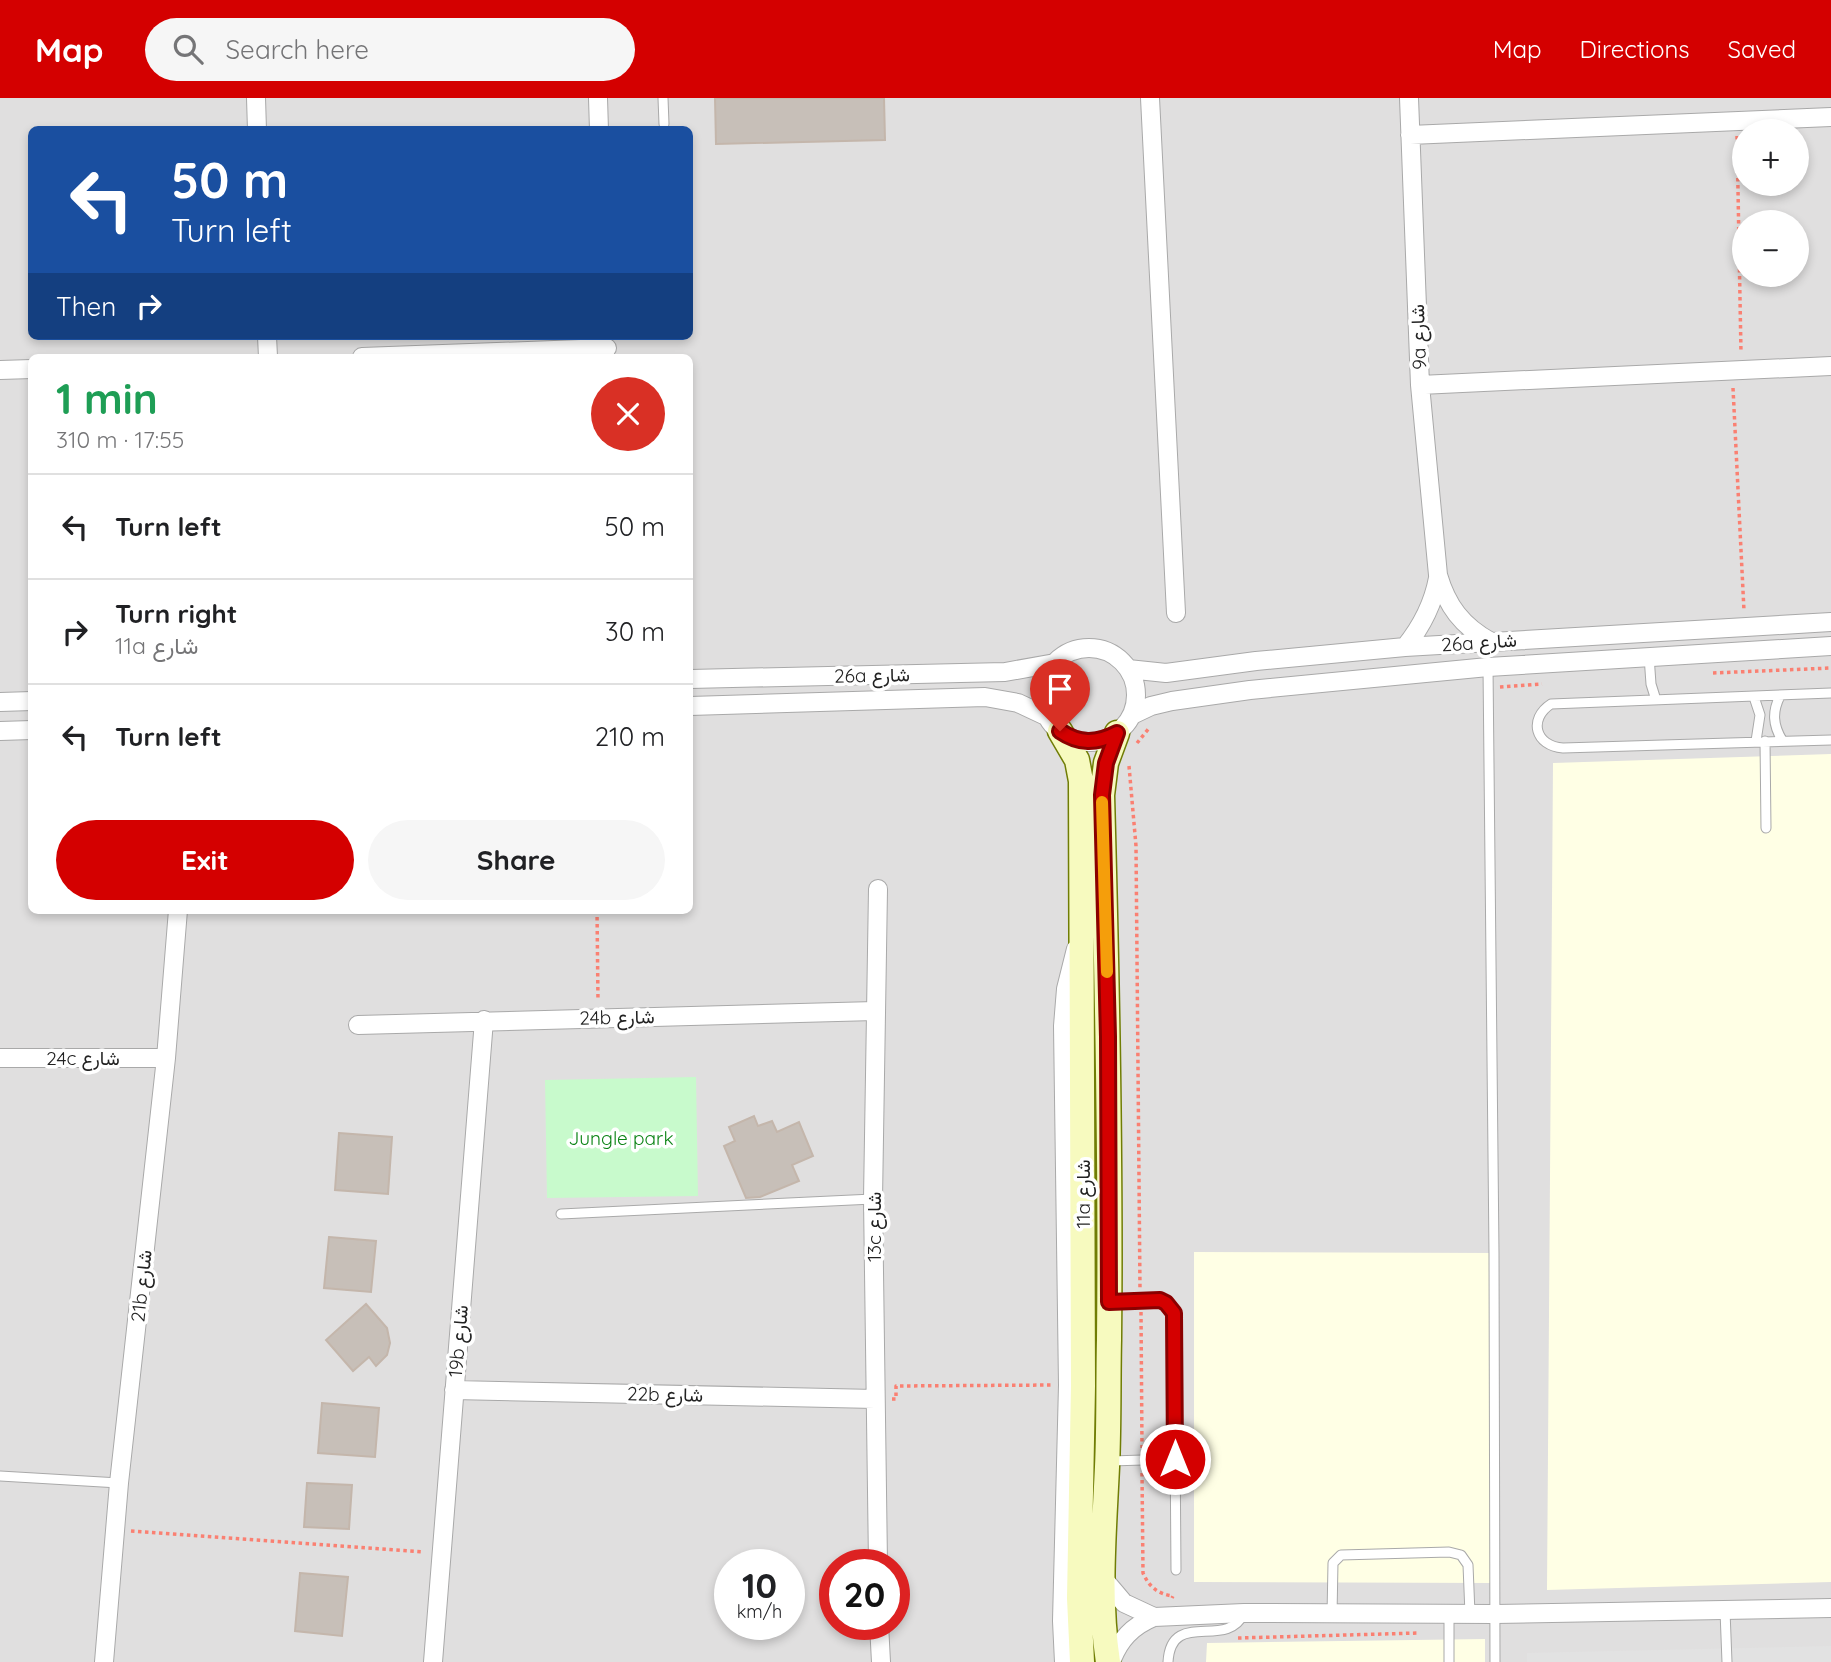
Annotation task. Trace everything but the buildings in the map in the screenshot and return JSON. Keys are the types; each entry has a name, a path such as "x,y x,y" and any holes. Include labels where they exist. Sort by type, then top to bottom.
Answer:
{"street":[{"path":"256,98 257,126"},
{"path":"598,98 599,126"},
{"path":"1150,98 1176,613"},
{"name":"9a شارع","path":"1409,98 1420,385 1438,575 1451,608 1469,628 1491,642"},
{"path":"1410,135 1831,117"},
{"path":"436,354 607,347"},
{"path":"1420,385 1831,366"},
{"path":"0,370 28,369"},
{"name":"9a شارع","path":"1405,647 1431,606 1438,575"},
{"name":"26a شارع","path":"1128,669 1166,673 1256,661 1405,647 1831,622"},
{"name":"26a شارع","path":"1127,733 1151,706 1250,690 1488,667 1831,646"},
{"path":"1099,649 1110,653 1128,669 1136,691 1127,733 1106,739 1082,741 1070,738 1054,724 1044,706 1044,683 1055,663 1075,650 1099,649"},
{"name":"26a شارع","path":"693,679 1005,672 1055,663"},
{"name":"26a شارع","path":"693,706 985,697 1018,703 1054,724"},
{"path":"0,702 28,701"},
{"name":"11a شارع","path":"1054,724 1077,760 1081,781 1083,1386 1079,1598 1083,1662"},
{"path":"0,731 28,730"},
{"name":"11a شارع","path":"1109,1662 1102,1577 1109,1302 1108,1037 1102,795 1106,763 1127,733"},
{"name":"13c شارع","path":"878,889 873,1199 878,1549"},
{"name":"21b شارع","path":"104,1662 119,1483 166,1058 178,914"},
{"path":"1065,1662 1062,1621 1068,1385 1063,1026 1069,971 1080,936"},
{"name":"24b شارع","path":"358,1024 875,1011"},
{"name":"19b شارع","path":"433,1662 484,1020"},
{"name":"24c شارع","path":"0,1058 166,1058"},
{"name":"22b شارع","path":"454,1390 875,1399"},
{"path":"1102,1577 1124,1603 1159,1617 1244,1613 1495,1614 1831,1608"},
{"path":"1109,1662 1128,1633 1159,1617"},
{"path":"880,1640 881,1662"}],"lane":[{"path":"663,98 664,124"},
{"path":"1649,656 1651,684 1656,700"},
{"path":"1488,667 1495,1662"},
{"path":"1645,701 1651,684"},
{"path":"1831,694 1551,704 1543,709 1538,717 1537,727 1539,736 1545,743 1563,748 1831,740"},
{"path":"1780,696 1774,723 1782,740"},
{"path":"1754,697 1760,715 1766,828"},
{"path":"561,1214 873,1199"},
{"path":"1109,1302 1141,1300 1166,1303 1174,1313 1176,1570"},
{"path":"1107,1462 1175,1459"},
{"path":"0,1476 119,1483"},
{"path":"1332,1615 1334,1563 1341,1555 1449,1552 1461,1555 1468,1565 1470,1614"},
{"path":"1725,1611 1727,1662"},
{"path":"1168,1662 1170,1646 1176,1637 1187,1633 1230,1628 1244,1613"},
{"path":"1449,1614 1449,1662"}],"path":[{"path":"1706,673 1831,668"},
{"path":"1489,687 1543,684"},
{"path":"1127,733 1142,735 1156,723"},
{"path":"1130,760 1129,778 1136,846 1142,1565 1151,1587 1165,1595 1173,1596 1162,1608 1159,1617"},
{"path":"597,914 598,1017"},
{"path":"875,1399 896,1399 896,1386 1068,1385"},
{"path":"1108,1405 1142,1404"},
{"path":"115,1530 442,1553"},
{"path":"1235,1638 1449,1633"}],"shaded area":[{"path":"0,98 1831,98 1831,1662 0,1662"},
{"path":"1831,754 1831,1582 1547,1590 1553,763"},
{"path":"1194,1252 1494,1253 1494,1583 1194,1582"},
{"path":"1485,1639 1485,1662 1206,1662 1207,1643"},
{"path":"1831,1646 1831,1662 1527,1662 1527,1653"}],"green space":[{"name":"Jungle park","path":"696,1077 698,1196 547,1198 545,1080"}],"slow traffic":[{"path":"1102,802 1107,972"}],"route":[{"path":"1060,731 1070,738 1094,742 1117,733 1106,763 1102,795 1108,1037 1109,1302 1160,1300 1171,1307 1174,1313 1175,1459"}]}
